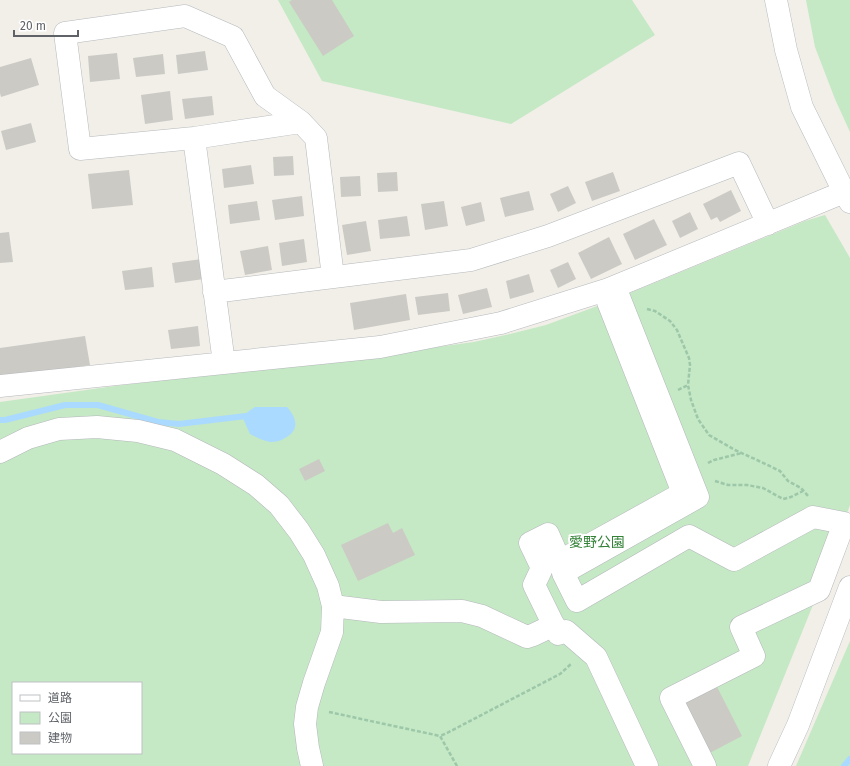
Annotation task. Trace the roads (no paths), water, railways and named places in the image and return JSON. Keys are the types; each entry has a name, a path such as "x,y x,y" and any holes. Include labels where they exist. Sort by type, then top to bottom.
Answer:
{"street":[{"path":"0,386 380,347 501,322 609,289 768,224 847,197 802,107 786,50 776,0"},
{"path":"301,122 194,138 80,149 65,33 185,16 233,37 265,96 301,122 316,138 333,277"},
{"path":"194,138 224,363"},
{"path":"214,292 471,260 548,236 739,163 768,224"},
{"path":"647,766 596,657 566,631 558,634 534,586 542,568 530,543 548,534 560,561 683,493 608,302 619,297 695,477 698,497 563,573 577,601 689,536 734,560 813,517 844,523 819,590 741,628 754,656 671,698 705,766"},
{"path":"0,452 28,438 59,430 97,428 138,431 175,440 222,464 256,485 279,505 299,531 314,555 328,586 333,606 332,632 307,707 305,724 312,766"},
{"path":"779,766 798,725 850,587"},
{"path":"333,606 381,612 462,611 482,616 527,637 554,624"}],"water":[{"path":"255,407 287,407 295,420 295,428 290,435 278,441 272,442 265,441 250,434 242,416"}],"waterway":[{"path":"0,420 65,405 98,405 158,422 179,424 246,416"},
{"path":"844,766 850,759"}],"park label":[{"name":"愛野公園","path":"597,542"}]}
